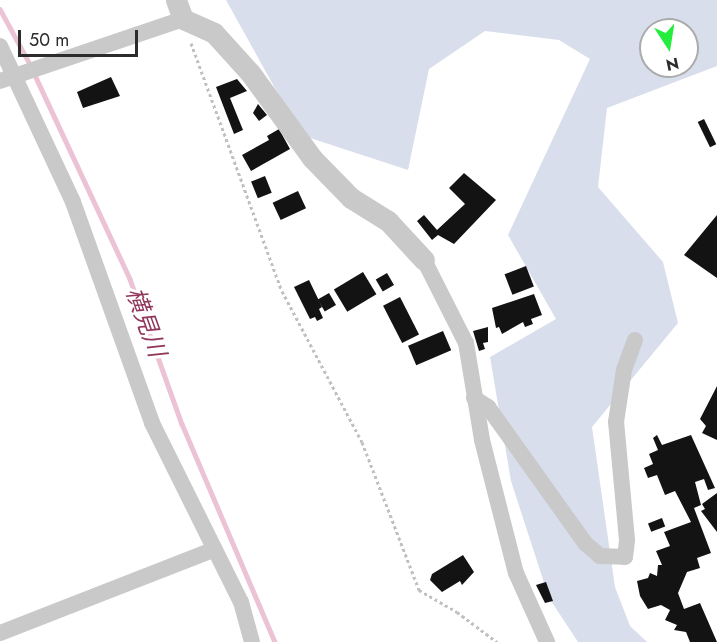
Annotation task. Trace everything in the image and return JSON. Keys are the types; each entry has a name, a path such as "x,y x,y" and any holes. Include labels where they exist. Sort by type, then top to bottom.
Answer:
{"street":[{"path":"7,78 179,9 214,33 251,74 312,158 351,198 387,222 424,260 466,343 474,398 516,573 547,642"},
{"path":"0,46 7,78 73,202 152,423 213,550 241,602 252,642"},
{"path":"474,398 488,407 585,543 600,556 625,557 627,540 616,422 624,370 635,340"},
{"path":"0,633 213,550"}],"path":[{"path":"179,9 282,291 362,442 419,590 458,612 497,642"}],"shaded area":[{"path":"226,0 717,0 717,66 699,73 699,18 639,18 639,78 686,78 607,108 598,187 663,262 678,323 592,427 615,587 630,626 647,642 578,642 549,598 511,481 490,357 556,319 508,235 590,59 559,40 485,31 429,69 408,170 301,135"}],"building":[{"path":"111,77 120,96 83,108 77,92"},
{"path":"237,79 247,91 230,98 243,130 234,134 216,87"},
{"path":"258,104 267,115 259,121 253,113"},
{"path":"704,119 716,144 710,147 698,122"},
{"path":"279,129 290,149 251,171 242,155 269,140 267,136"},
{"path":"464,173 496,200 454,244 438,235 432,240 417,221 424,215 437,230 465,204 449,188"},
{"path":"265,176 272,193 258,198 251,182"},
{"path":"298,191 306,208 281,220 273,203"},
{"path":"717,215 717,278 684,255"},
{"path":"526,266 534,287 512,295 505,274"},
{"path":"363,272 376,294 347,312 334,290"},
{"path":"387,273 394,285 383,292 376,280"},
{"path":"309,280 322,307 319,309 323,318 317,321 315,317 310,319 294,287"},
{"path":"329,293 336,305 325,312 318,300"},
{"path":"534,294 542,315 531,319 533,324 525,327 523,322 502,334 499,327 496,328 492,308"},
{"path":"400,297 419,334 402,343 383,306"},
{"path":"488,327 488,342 483,343 485,349 479,351 473,331"},
{"path":"443,331 451,350 416,365 408,346"},
{"path":"717,386 717,440 702,433 706,426 700,419"},
{"path":"657,435 662,445 691,435 715,488 708,490 704,479 695,482 701,505 694,508 711,553 697,558 700,568 687,572 678,593 684,609 700,603 717,642 690,642 686,632 674,630 677,625 665,620 670,610 661,605 648,609 640,596 637,581 648,578 650,573 657,576 658,565 662,565 656,551 670,546 664,532 691,522 675,491 665,495 657,475 648,478 644,468 653,464 649,454 658,450 653,438"},
{"path":"717,493 717,532 701,511 705,509 702,504"},
{"path":"662,518 665,526 651,532 648,523"},
{"path":"463,555 474,572 462,585 460,581 442,592 430,580 432,574"},
{"path":"546,582 553,601 545,603 536,585"}],"waterway":[{"name":"横見川","path":"0,9 31,66"},
{"name":"横見川","path":"34,73 130,279 182,424 275,642"}]}
